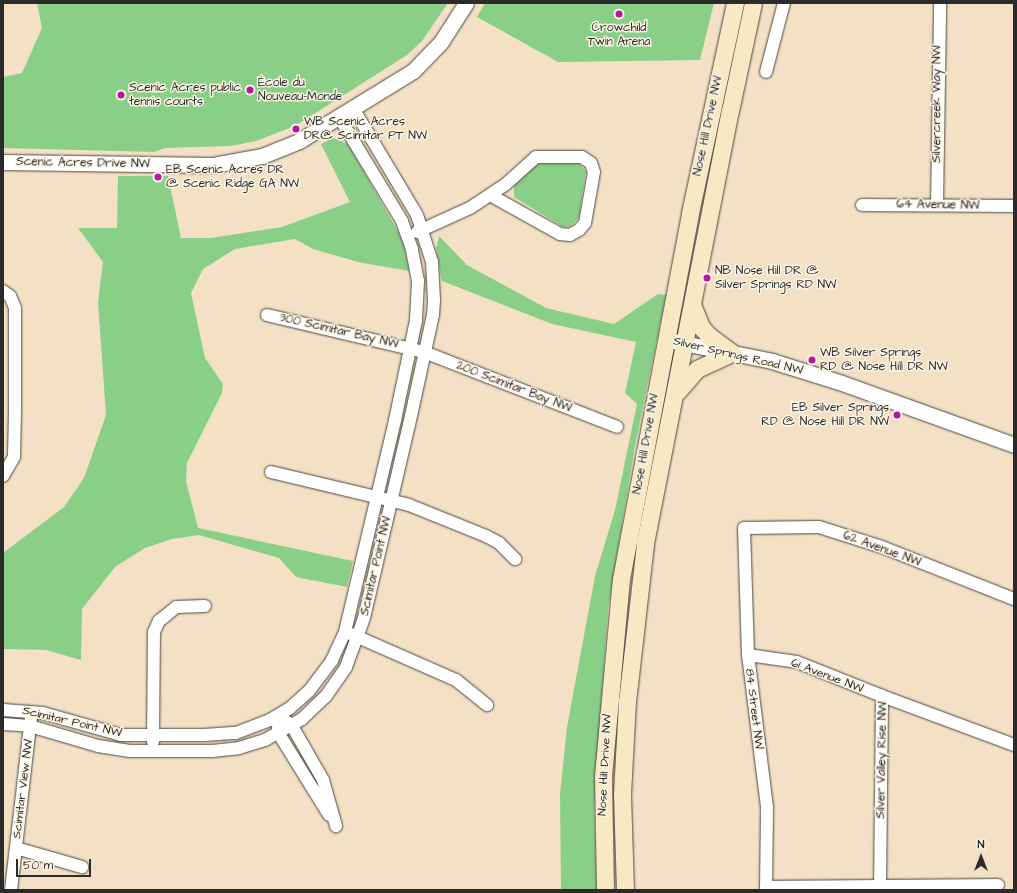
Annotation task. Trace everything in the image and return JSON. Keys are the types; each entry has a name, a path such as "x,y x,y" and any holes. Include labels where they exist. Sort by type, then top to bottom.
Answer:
{"main road":[{"name":"Nose Hill Drive NW","path":"605,890 603,776 621,586 665,339 735,3"},
{"name":"Nose Hill Drive NW","path":"625,890 622,794 627,702 645,543 676,392 684,344 693,307 730,111 754,3"},
{"path":"676,392 697,369 732,353 709,336 701,326 693,307"}],"street":[{"name":"Scenic Acres Drive NW","path":"3,162 227,163 282,149 339,117 413,71 441,42 466,3"},
{"path":"766,72 784,3"},
{"name":"Silvercreek Way NW","path":"937,205 940,3"},
{"name":"Scimitar Point NW","path":"3,724 30,726 108,748 152,751 225,750 259,742 279,734 292,726 315,708 339,679 359,638 433,315 434,285 432,262 417,215 353,108"},
{"name":"Scimitar Point NW","path":"3,710 32,711 121,735 236,733 278,716 298,701 321,677 345,632 410,348 417,310 418,281 408,236 402,221 339,117"},
{"path":"408,236 470,208 490,196 536,157 577,156 587,159 593,167 595,177 585,223 579,230 570,235 560,234 490,196"},
{"name":"64 Avenue NW","path":"862,205 1014,206"},
{"path":"3,291 10,296 15,308 9,412 14,457 3,476"},
{"name":"300 Scimitar Bay NW","path":"267,315 410,348"},
{"name":"Silver Springs Road NW","path":"665,339 732,353 842,383 1014,445"},
{"name":"200 Scimitar Bay NW","path":"410,348 424,352 617,427"},
{"path":"270,472 391,499 486,536 500,544 515,559"},
{"name":"62 Avenue NW","path":"744,528 819,527 882,548 1014,599"},
{"name":"84 Street NW","path":"744,528 748,655 767,807 766,888"},
{"path":"152,751 154,632 159,621 176,607 205,606"},
{"path":"345,632 456,680 487,705"},
{"name":"61 Avenue NW","path":"748,655 797,662 882,696"},
{"name":"Silver Valley Rise NW","path":"880,888 882,696 1014,745"},
{"name":"Scimitar View NW","path":"11,890 32,711"},
{"path":"278,716 292,726 323,780 336,826 279,734 278,716"},
{"path":"16,848 82,867"},
{"path":"766,888 880,888 998,885"}],"green space":[{"name":"École du Nouveau-Monde","path":"37,3 448,3 422,41 407,55 295,126 256,141 230,146 165,148 154,152 3,148 3,77 22,73 42,28"},
{"path":"485,3 714,3 700,60 558,62 477,17"},
{"path":"333,138 348,144 403,240 409,271 358,262 313,249 295,239 235,249 203,269 191,293 205,358 223,384 222,393 187,463 186,481 198,528 353,561 347,587 296,577 279,558 199,535 172,539 145,548 115,567 82,609 81,660 46,650 3,649 3,553 64,507 84,478 106,415 98,302 103,262 78,228 117,228 118,176 168,176 181,238 211,238 282,227 350,202 321,144"},
{"path":"544,162 577,162 586,171 579,217 571,226 563,227 514,197 514,186 534,166"},
{"path":"439,236 467,265 546,308 614,324 658,294 666,295 635,446 608,608 594,807 597,890 561,890 560,794 567,727 595,576 615,510 637,404 625,393 636,342 552,324 442,281 436,249"}],"place":[{"name":"Crowchild Twin Arena","path":"619,14"},
{"name":"École du Nouveau-Monde","path":"250,90"},
{"name":"Scenic Acres public tennis courts","path":"121,95"},
{"name":"WB Scenic Acres DR@ Scimitar PT NW","path":"296,129"},
{"name":"EB Scenic Acres DR @ Scenic Ridge GA NW","path":"158,177"},
{"name":"NB Nose Hill DR @ Silver Springs RD NW","path":"707,278"},
{"name":"WB Silver Springs RD @ Nose Hill DR NW","path":"812,360"},
{"name":"EB Silver Springs RD @ Nose Hill DR NW","path":"897,415"}]}
